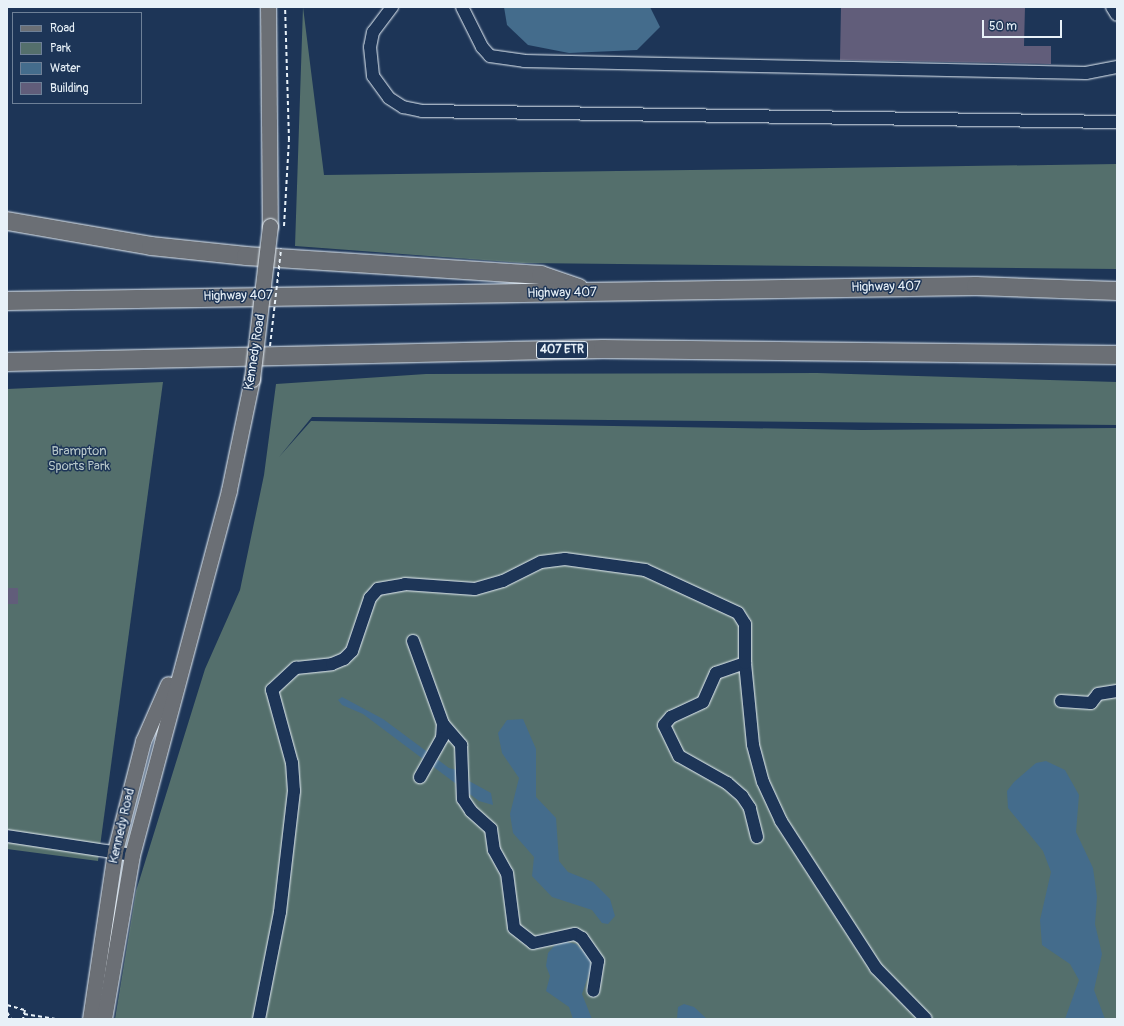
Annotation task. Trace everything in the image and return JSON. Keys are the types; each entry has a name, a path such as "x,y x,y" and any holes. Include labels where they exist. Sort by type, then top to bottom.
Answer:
{"highway":[{"path":"7,221 151,246 246,256 541,275 590,292"},
{"name":"Highway 407","path":"7,301 976,286 1117,291"},
{"name":"407 ETR","path":"7,362 603,350 1117,354"}],"main road":[{"name":"Kennedy Road","path":"104,1019 132,855 186,642 229,490 252,379 279,228 268,7"},
{"name":"Kennedy Road","path":"90,1019 115,851 143,741 186,642"}],"lane":[{"path":"392,7 373,32 370,47 373,76 389,98 403,107 422,112 1117,122"},
{"path":"462,7 482,47 490,56 524,61 1086,73 1117,67"},
{"path":"1112,7 1117,15"},
{"path":"259,1019 280,912 294,791 292,763 272,690 296,668 332,664 352,652 370,598 378,589 405,584 475,589 503,581 541,562 565,559 645,570 738,612 745,624 745,663 753,745 762,782 781,821 876,968 926,1019"},
{"path":"413,641 442,724 442,738 420,777"},
{"path":"745,663 716,673 703,702 671,717 664,725 666,737 679,756 727,783 742,796 750,808 757,837"},
{"path":"1061,701 1091,703 1098,694 1117,691"},
{"path":"442,724 461,745 463,799 471,811 491,829 494,850 507,873 514,928 518,936 533,943 575,934 582,938 598,961 593,991"},
{"path":"7,836 115,851 132,855"}],"path":[{"path":"279,228 289,140 285,7"},
{"path":"269,352 282,242"},
{"path":"7,1005 25,1010 24,1019"},
{"path":"7,1012 11,1019"},
{"path":"24,1014 55,1019"}],"green space":[{"path":"303,7 324,175 1117,164 1117,269 523,263 295,246"},
{"path":"817,373 1117,382 1117,425 312,417 279,457 311,421 862,430 1117,428 1117,1019 115,1019 136,891 205,669 240,590 264,475 276,384 426,374"},
{"name":"Brampton Sports Park","path":"163,382 98,861 7,849 7,389"}],"water":[{"path":"504,7 650,7 660,27 637,50 569,53 528,45 507,25"},
{"path":"342,697 383,719 449,768 457,770 469,781 491,793 493,805 479,801 363,714 342,705 338,700"},
{"path":"523,719 536,749 536,797 556,818 559,861 568,872 593,882 610,899 615,916 608,924 602,923 592,910 552,897 532,876 534,857 513,833 510,814 519,778 502,753 498,733 507,720"},
{"path":"1046,761 1065,770 1079,795 1076,832 1093,868 1097,897 1095,924 1102,954 1094,990 1105,1019 1065,1019 1079,980 1070,964 1042,945 1040,920 1051,872 1043,851 1008,808 1007,791 1014,782 1036,763"},
{"path":"566,942 576,944 590,958 591,968 582,994 592,1019 573,1019 569,1007 546,991 550,976 546,966 548,953 555,945"},
{"path":"684,1004 694,1007 707,1019 677,1019 678,1007"}],"building":[{"path":"841,7 1025,7 1024,46 1051,46 1051,64 840,60"},
{"path":"7,588 18,588 18,604 7,604"}]}
